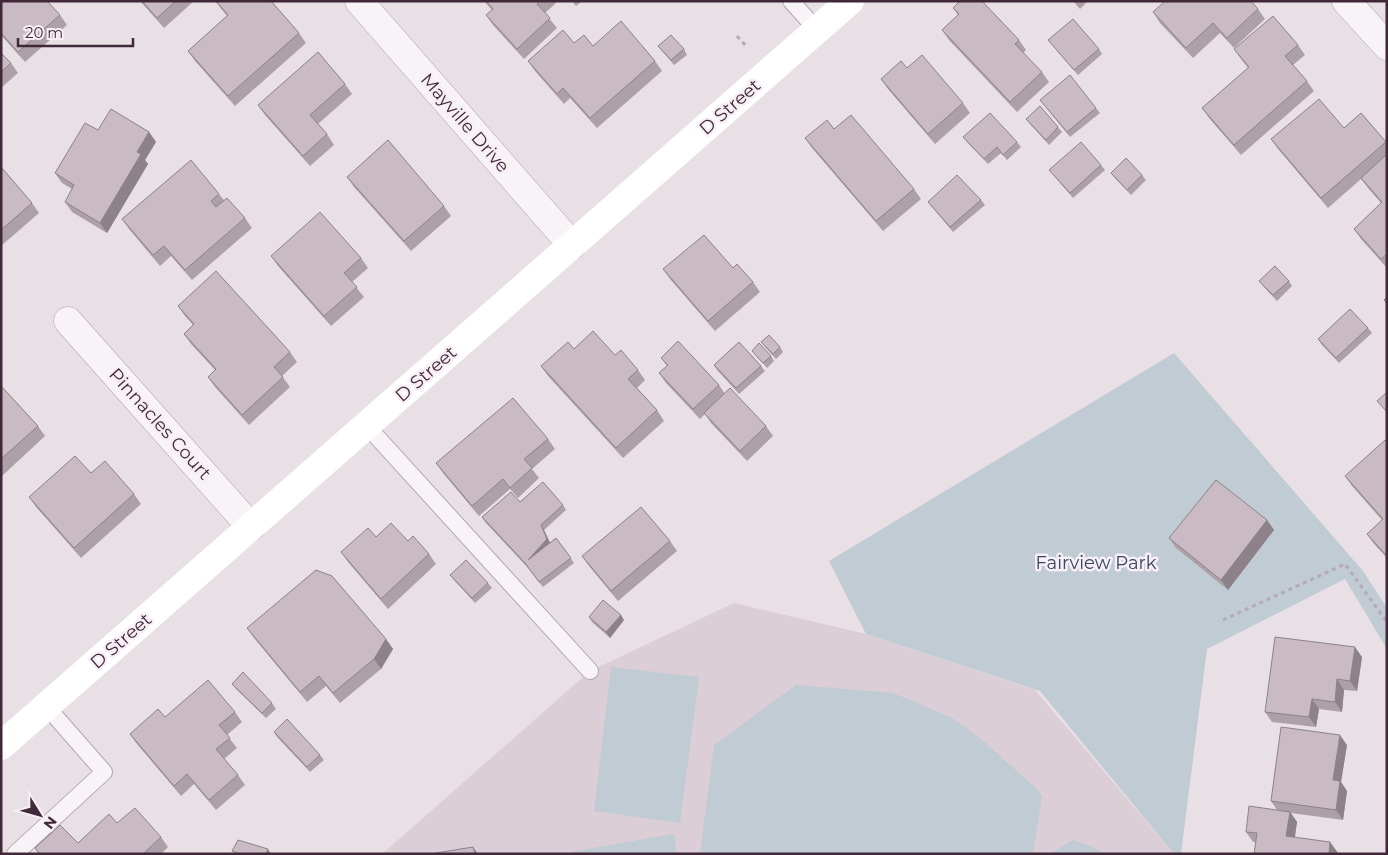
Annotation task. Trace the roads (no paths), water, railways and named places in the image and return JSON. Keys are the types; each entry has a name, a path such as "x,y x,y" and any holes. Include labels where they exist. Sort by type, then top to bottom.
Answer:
{"main road":[{"name":"D Street","path":"1,746 850,1"}],"street":[{"name":"Mayville Drive","path":"359,1 572,245"},
{"path":"1346,1 1387,46"},
{"name":"Pinnacles Court","path":"68,321 251,527"}],"lane":[{"path":"791,1 817,30"},
{"path":"367,426 590,670"},
{"path":"15,854 104,772 47,707"},
{"path":"1,846 8,854"}],"park label":[{"name":"Fairview Park","path":"1096,563"}]}
